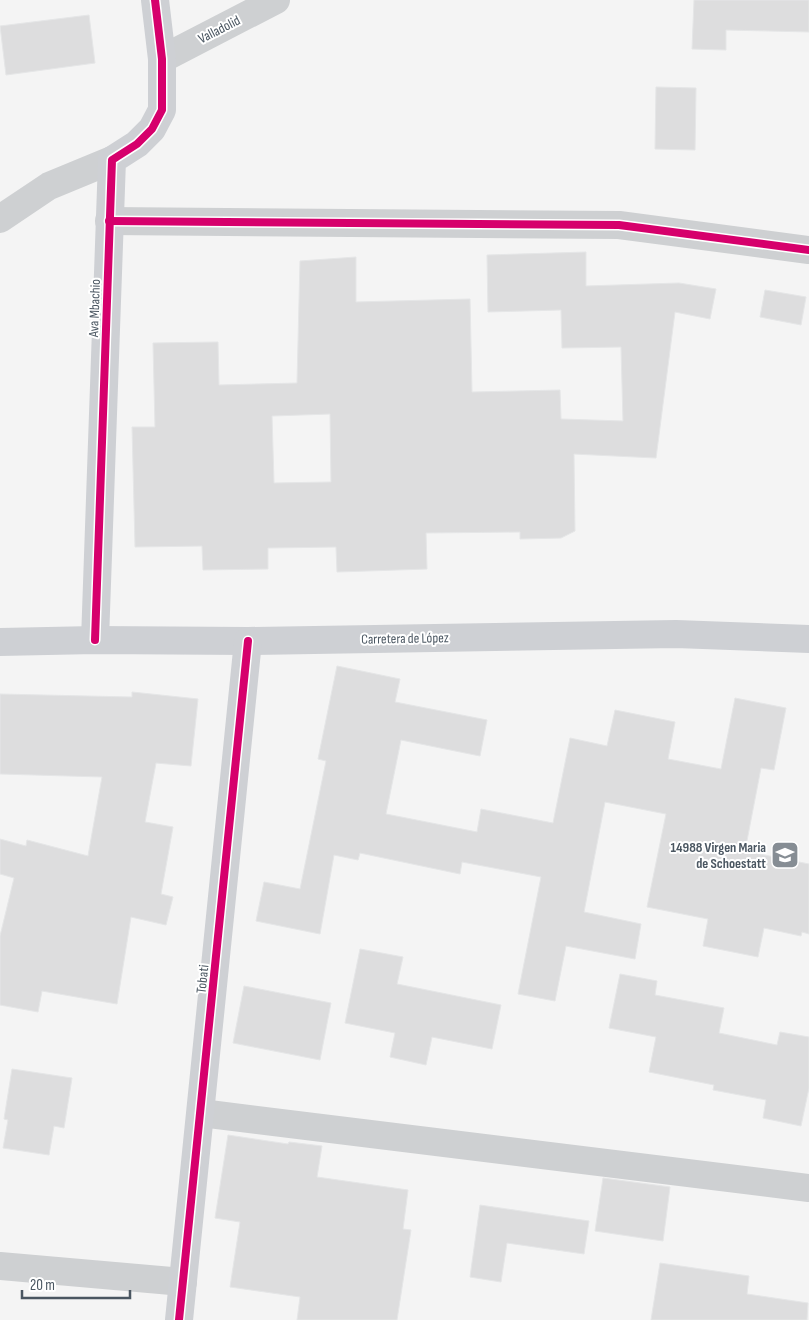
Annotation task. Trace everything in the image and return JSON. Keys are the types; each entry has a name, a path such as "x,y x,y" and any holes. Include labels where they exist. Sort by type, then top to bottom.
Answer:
{"street":[{"path":"0,218 49,186 112,160 137,144 152,129 162,110 162,59 155,0"},
{"name":"Valladolid","path":"162,59 276,0"},
{"name":"Ava Mbachio","path":"95,640 112,160"},
{"path":"109,221 619,225 809,250"},
{"name":"Carretera de López","path":"0,642 95,640 248,641 676,634 809,639"},
{"name":"Tobati","path":"179,1320 248,641"},
{"path":"201,1113 809,1188"},
{"path":"0,1266 182,1282"}],"building":[{"path":"694,0 809,0 809,32 726,30 726,50 692,49"},
{"path":"89,15 95,63 6,75 0,26"},
{"path":"656,87 696,88 695,150 655,149"},
{"path":"586,252 586,286 679,283 716,289 710,319 675,312 656,458 574,454 575,531 561,538 520,539 520,532 426,533 427,569 337,572 336,547 268,548 268,569 203,570 202,546 135,547 132,427 155,427 153,343 218,342 219,385 297,383 300,261 356,257 356,302 470,299 472,392 560,390 561,419 623,421 621,347 562,348 561,310 488,312 487,255","holes":["330,414 331,482 274,483 272,416"]},
{"path":"765,290 806,297 801,325 760,317"},
{"path":"337,666 400,679 395,702 487,720 480,756 401,740 386,814 477,832 481,809 553,823 570,738 607,746 615,710 675,722 668,759 721,769 735,698 786,708 774,770 761,768 745,851 809,864 809,934 802,932 801,936 764,928 758,957 703,946 708,919 647,907 666,814 605,802 584,912 641,924 635,959 566,946 555,1001 518,994 541,877 462,862 460,874 360,853 358,860 334,855 320,934 256,921 264,882 300,889 326,761 318,759"},
{"path":"132,692 198,699 191,766 156,763 145,822 173,827 161,894 173,897 166,925 131,917 117,1004 42,991 38,1012 0,1005 0,936 14,878 0,874 0,839 26,846 27,840 88,856 102,777 0,774 0,694 132,697"},
{"path":"360,949 403,957 397,984 501,1005 492,1049 432,1037 426,1065 390,1057 395,1033 345,1023"},
{"path":"620,974 657,981 655,995 724,1008 719,1033 777,1045 780,1032 809,1037 809,1088 801,1126 763,1118 766,1100 713,1090 714,1085 649,1072 656,1037 609,1028"},
{"path":"244,986 331,1003 320,1060 233,1043"},
{"path":"12,1069 72,1078 64,1128 54,1126 49,1155 3,1148 8,1120 4,1119"},
{"path":"228,1135 288,1144 289,1142 322,1146 317,1177 408,1190 403,1229 411,1230 397,1320 297,1320 300,1297 230,1287 240,1222 215,1218"},
{"path":"603,1178 670,1187 663,1241 595,1231"},
{"path":"480,1205 589,1221 584,1254 507,1243 501,1282 470,1277"},
{"path":"660,1263 749,1276 747,1294 808,1303 807,1320 651,1320"}],"cycle path":[{"path":"95,640 112,160 137,144 152,129 162,110 162,59 155,0"},
{"path":"109,221 619,225 809,250"},
{"path":"179,1320 248,641"}],"place":[{"name":"14988 Virgen Maria de Schoestatt","path":"785,855"}]}
